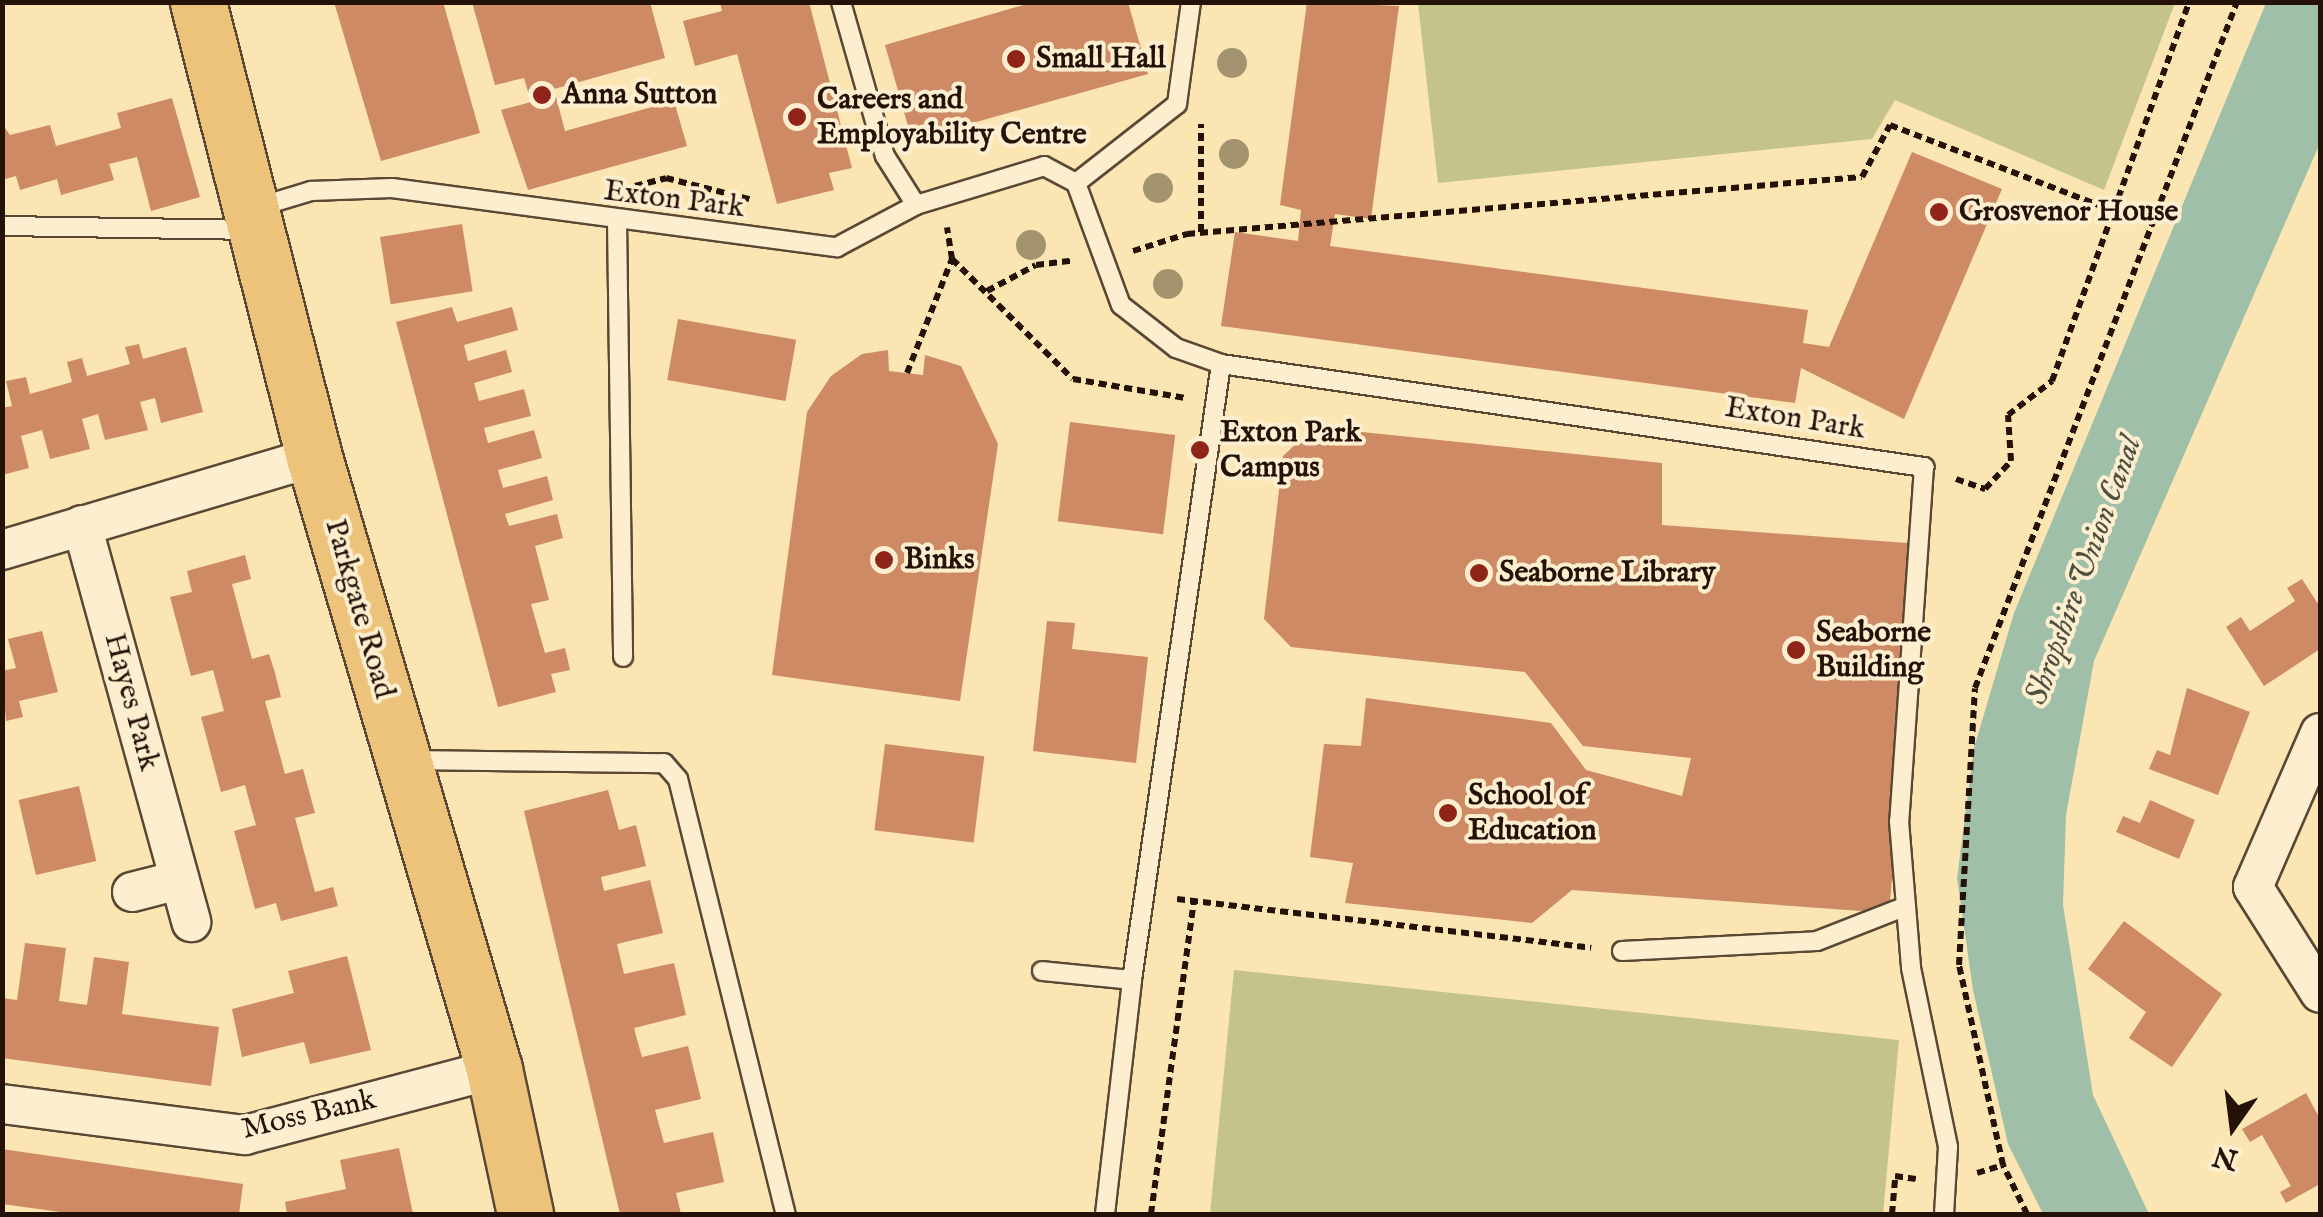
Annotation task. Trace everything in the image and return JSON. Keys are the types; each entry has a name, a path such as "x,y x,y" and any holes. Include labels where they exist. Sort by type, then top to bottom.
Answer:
{"main road":[{"name":"Parkgate Road","path":"198,2 314,458 494,1069 526,1214"}],"street":[{"path":"2,550 314,458"},
{"name":"Hayes Park","path":"82,525 191,922"},
{"path":"2320,734 2253,887 2320,993"},
{"path":"132,892 179,880"},
{"name":"Moss Bank","path":"2,1104 245,1136 494,1069"}],"lane":[{"path":"841,2 885,156 916,204"},
{"path":"1076,182 1177,104 1191,2"},
{"name":"Exton Park","path":"2,226 252,220 311,191 392,188 610,220 837,247 916,204 1044,166 1076,182 1121,304 1176,348 1221,364 1924,468"},
{"path":"610,220 624,657"},
{"path":"1105,1214 1143,895 1221,364"},
{"path":"1924,468 1899,821 1904,907 1948,1148 1944,1214"},
{"path":"403,760 664,763 678,778 786,1214"},
{"path":"1622,951 1817,941 1904,907"},
{"path":"1042,971 1132,980"}],"path":[{"path":"1924,468 1986,489 2011,461 2008,415 2052,381 2188,2"},
{"path":"2028,1214 2003,1165 1959,964 1975,688 2238,2"},
{"path":"1187,234 1862,178 1890,125 2114,211"},
{"path":"610,220 606,193 666,178 766,204"},
{"path":"939,198 952,259 1073,379 1216,403"},
{"path":"907,373 952,259"},
{"path":"1143,895 1622,951"},
{"path":"1151,1214 1194,901"}],"shaded area":[{"path":"1418,2 2175,3 2104,190 1895,100 1872,139 1438,183"},
{"path":"1234,970 1899,1040 1883,1214 1210,1214"}],"water":[{"name":"Shropshire Union Canal","path":"2266,3 2320,3 2320,143 2094,661 2066,815 2063,905 2093,1095 2149,1214 2043,1214 2008,1144 1973,990 1957,878 1974,748 2014,613"}],"building":[{"path":"334,2 443,2 480,133 381,161"},
{"name":"Anna Sutton","path":"472,2 650,2 665,58 554,89 565,131 674,101 687,146 528,190 501,110 531,102 524,78 495,85"},
{"name":"Careers and Employability Centre","path":"720,2 809,2 852,168 829,173 834,190 777,204 737,54 695,66 683,21 722,11"},
{"name":"Small Hall","path":"1034,2 1128,2 1148,74 912,140 885,45"},
{"name":"Grosvenor House","path":"1307,2 1399,6 1371,219 1335,214 1330,246 1808,310 1803,343 1829,347 1912,152 2002,189 1904,419 1801,368 1795,403 1221,326 1235,232 1298,241 1301,210 1280,205"},
{"path":"172,98 200,197 151,211 137,157 109,164 114,180 61,195 57,179 20,190 16,176 2,180 2,124 10,135 50,125 56,146 121,128 117,113"},
{"path":"462,224 473,291 391,304 380,237"},
{"path":"452,307 457,322 512,307 518,330 464,345 468,361 506,350 512,372 474,383 479,401 524,389 531,416 484,428 488,443 534,430 542,458 498,470 503,488 547,476 553,500 505,514 509,526 557,514 563,538 535,546 549,600 531,604 545,653 565,648 570,670 551,674 556,692 498,707 396,322"},
{"path":"678,319 796,340 785,401 667,380"},
{"path":"139,344 143,359 186,347 203,412 161,423 155,398 140,402 148,430 105,440 98,414 82,419 90,449 50,459 42,430 21,436 29,468 2,475 2,408 12,406 6,381 26,377 30,394 72,382 67,362 82,358 87,376 130,364 125,347"},
{"name":"Binks","path":"888,350 889,371 923,375 925,355 961,366 998,444 960,701 772,675 807,412 831,376 862,354"},
{"path":"1070,422 1175,435 1163,534 1058,521"},
{"path":"1314,427 1662,463 1662,525 1921,544 1889,913 1572,890 1532,923 1345,903 1353,863 1310,857 1324,744 1361,746 1366,698 1551,723 1586,770 1682,796 1691,758 1583,746 1525,672 1291,647 1264,619 1283,456"},
{"path":"245,555 251,579 232,584 242,622 252,659 269,654 275,673 281,697 265,701 285,774 303,769 315,813 295,818 315,892 333,887 338,906 281,921 276,903 255,909 234,831 256,825 245,785 221,792 201,717 224,711 213,670 191,676 170,597 192,592 187,571"},
{"path":"2302,579 2320,607 2320,649 2264,686 2226,627 2241,617 2250,631 2295,601 2287,588"},
{"path":"1047,621 1075,623 1072,649 1148,657 1136,763 1033,751"},
{"path":"42,631 58,692 19,701 23,717 6,721 2,671 16,668 8,639"},
{"path":"2187,688 2250,712 2218,795 2149,769 2157,750 2170,755"},
{"path":"885,744 984,756 974,843 874,830"},
{"path":"79,786 96,861 36,875 19,800"},
{"path":"608,790 619,830 636,825 646,866 601,877 604,891 650,880 663,933 617,944 624,974 674,963 686,1015 634,1028 642,1057 688,1046 701,1099 655,1110 664,1143 713,1132 724,1182 676,1193 681,1214 620,1214 524,811"},
{"path":"2150,800 2195,820 2179,859 2116,832 2123,816 2140,823"},
{"path":"2124,921 2222,994 2172,1067 2129,1038 2146,1012 2088,969"},
{"path":"25,943 66,948 59,1001 87,1005 94,957 129,962 122,1014 219,1027 211,1086 2,1058 2,998 17,1000"},
{"path":"347,956 371,1050 310,1064 304,1042 242,1057 232,1009 294,993 288,971"},
{"path":"2306,1093 2320,1119 2320,1184 2286,1203 2280,1192 2291,1186 2262,1135 2250,1142 2242,1129"},
{"path":"399,1148 413,1214 287,1214 285,1202 346,1189 340,1160"},
{"path":"2,1149 243,1184 239,1214 75,1214 2,1204"}],"place":[{"name":"Small Hall","path":"1016,59"},
{"name":"Anna Sutton","path":"542,95"},
{"name":"Careers and Employability Centre","path":"797,117"},
{"name":"Grosvenor House","path":"1939,212"},
{"name":"Exton Park Campus","path":"1200,450"},
{"name":"Binks","path":"884,560"},
{"name":"Seaborne Library","path":"1479,573"},
{"name":"Seaborne Building","path":"1796,650"},
{"name":"School of Education","path":"1448,813"}]}
